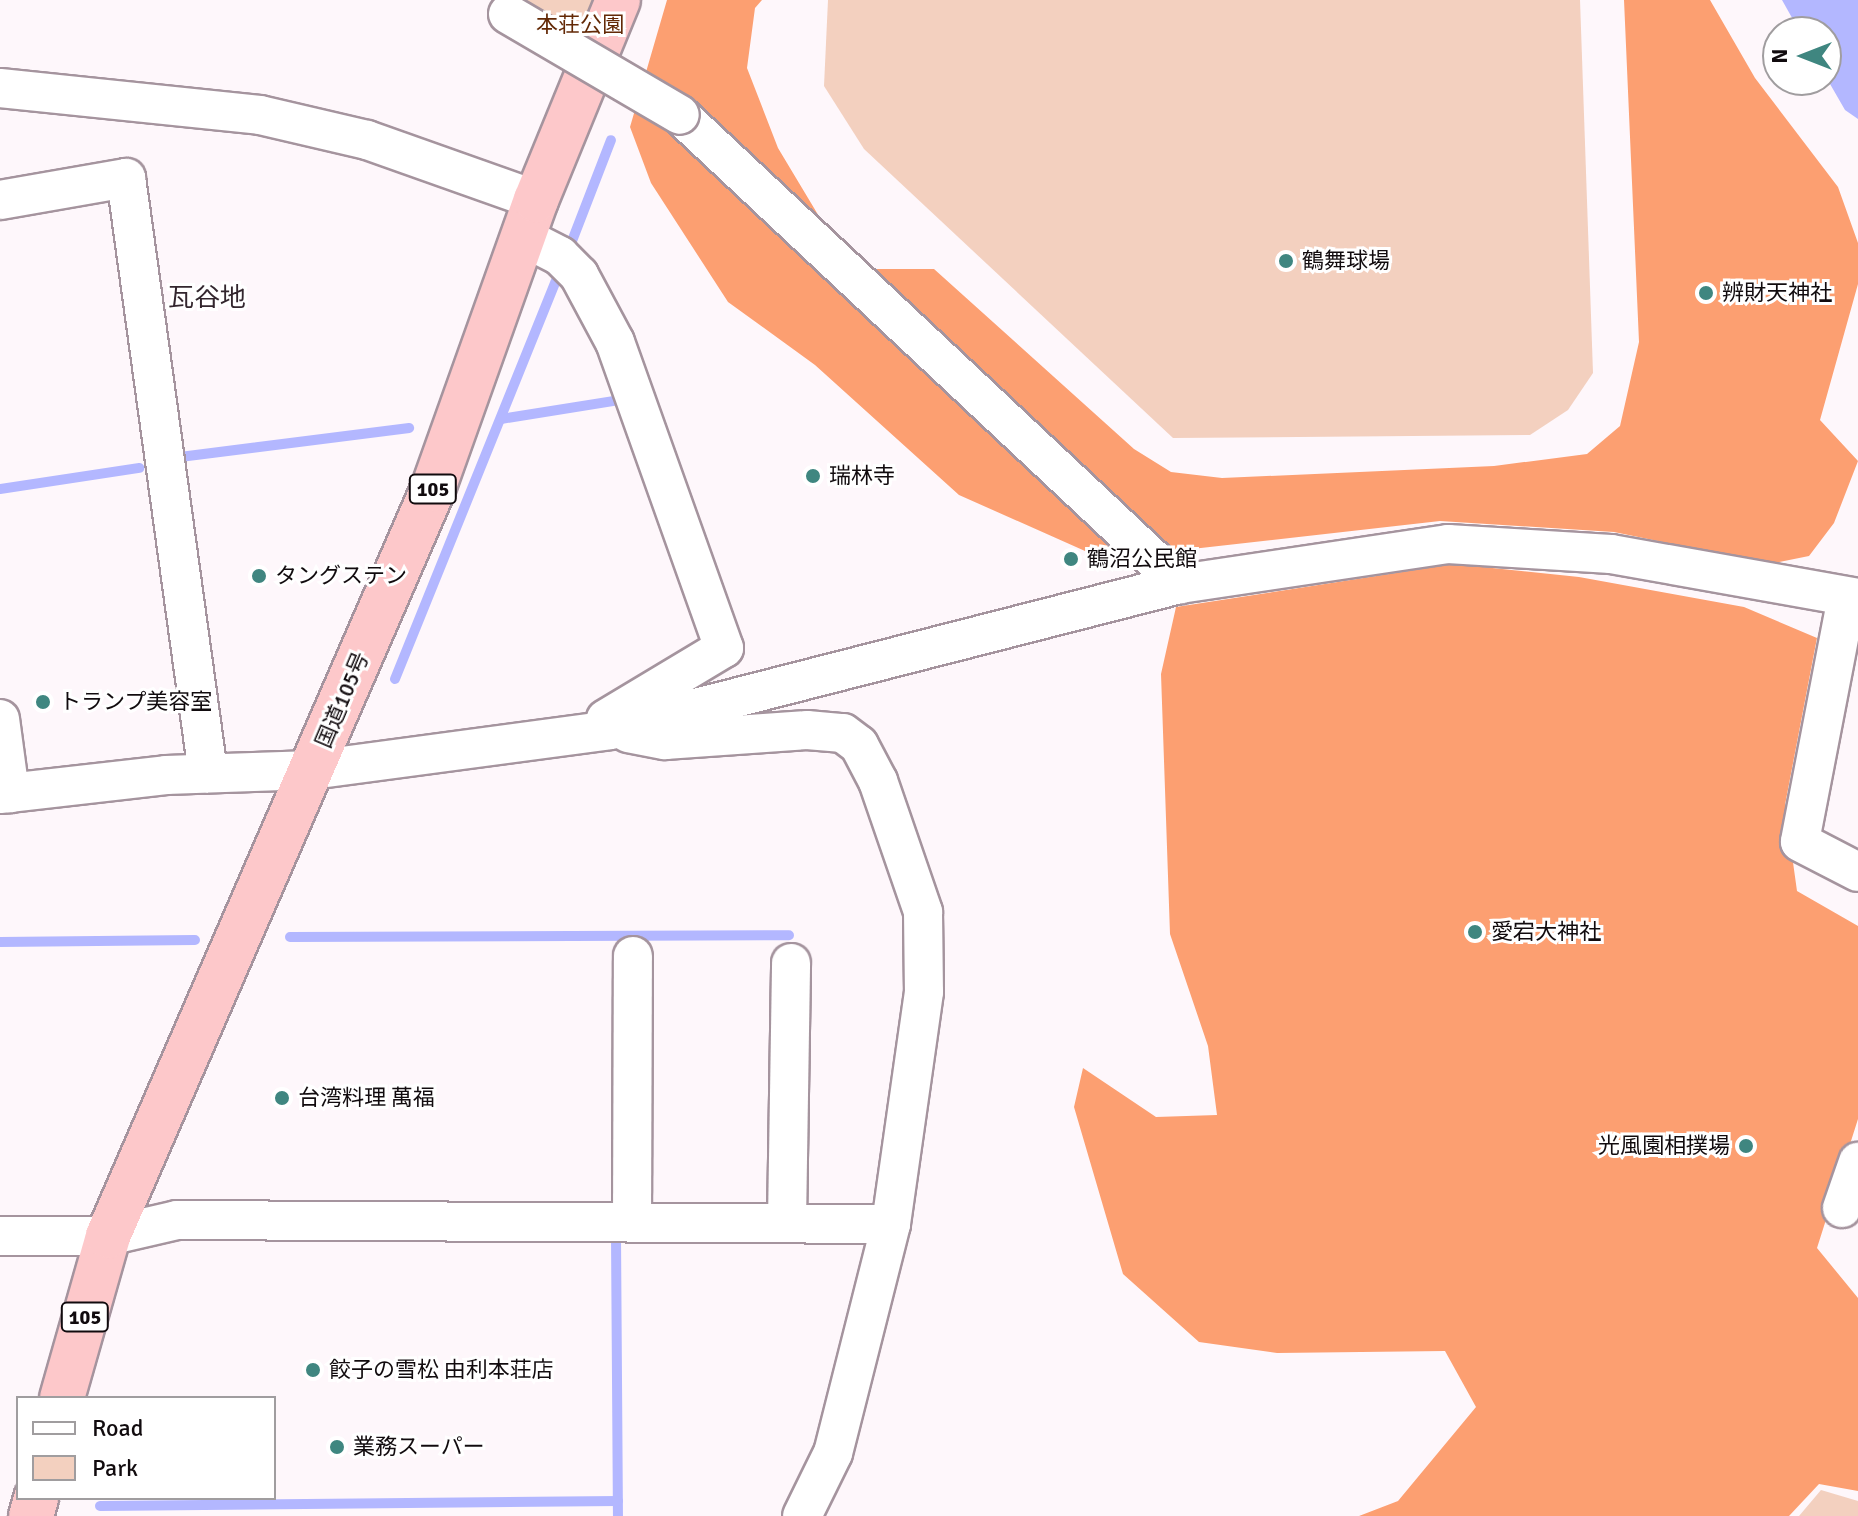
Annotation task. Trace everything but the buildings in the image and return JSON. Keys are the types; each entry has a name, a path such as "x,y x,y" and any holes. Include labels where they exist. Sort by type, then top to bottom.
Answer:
{"highway":[{"name":"国道105号","path":"63,1396 108,1236 433,489 550,242 618,0"}],"street":[{"path":"500,7 680,115 1180,584"},
{"path":"0,88 260,115 367,140 550,242 615,342 724,648 596,731"},
{"path":"0,200 126,178 208,773"},
{"path":"0,719 5,794 208,773 312,770 596,731 1180,584 1448,544 1611,554 1853,598 1800,842 1858,872"},
{"path":"596,731 665,740 828,731 843,733 859,745 895,823 923,912 924,992 891,1224 833,1453 802,1516"},
{"path":"632,1221 633,956"},
{"path":"787,1222 791,963"},
{"path":"1842,1208 1858,1162"},
{"path":"0,1236 108,1236 177,1220 891,1224"}],"green space":[{"name":"本荘公園","path":"491,0 618,0 592,62"},
{"name":"鶴舞球場","path":"828,0 1580,0 1593,373 1568,410 1530,435 1173,438 864,149 824,86"},
{"path":"1821,1490 1858,1501 1858,1516 1799,1516"}],"shaded area":[{"path":"667,0 762,0 755,8 747,68 778,148 838,248 875,269 934,269 1134,449 1171,472 1222,478 1494,466 1587,454 1620,426 1639,342 1624,0 1710,0 1762,87 1762,96 1769,96 1838,187 1858,243 1858,284 1820,420 1858,461 1834,523 1809,556 1770,564 1614,532 1440,521 1103,559 959,495 815,365 728,302 651,183 630,127"},
{"path":"1454,564 1579,577 1744,607 1817,638 1785,805 1797,891 1858,926 1858,1119 1817,1248 1858,1298 1858,1491 1819,1484 1789,1516 1359,1516 1398,1501 1476,1407 1445,1351 1277,1353 1199,1342 1123,1274 1074,1107 1083,1068 1156,1117 1217,1115 1208,1046 1170,934 1161,674 1176,607"}],"water":[{"path":"1782,0 1858,0 1858,119 1845,110 1837,96 1842,96 1842,16 1791,16"}],"waterway":[{"path":"567,254 611,140"},
{"path":"395,679 561,269"},
{"path":"501,419 620,400"},
{"path":"180,457 409,428"},
{"path":"0,489 139,468"},
{"path":"290,937 789,935"},
{"path":"0,942 195,940"},
{"path":"616,1236 618,1516"},
{"path":"100,1506 618,1501"}],"place":[{"name":"鶴舞球場","path":"1286,261"},
{"name":"辨財天神社","path":"1706,293"},
{"name":"瑞林寺","path":"813,476"},
{"name":"鶴沼公民館","path":"1071,559"},
{"name":"タングステン","path":"259,576"},
{"name":"トランプ美容室","path":"43,702"},
{"name":"愛宕大神社","path":"1475,932"},
{"name":"台湾料理 萬福","path":"282,1098"},
{"name":"光風園相撲場","path":"1746,1146"},
{"name":"餃子の雪松 由利本荘店","path":"313,1370"},
{"name":"業務スーパー","path":"337,1447"}],"district":[{"name":"瓦谷地","path":"207,299"}]}
